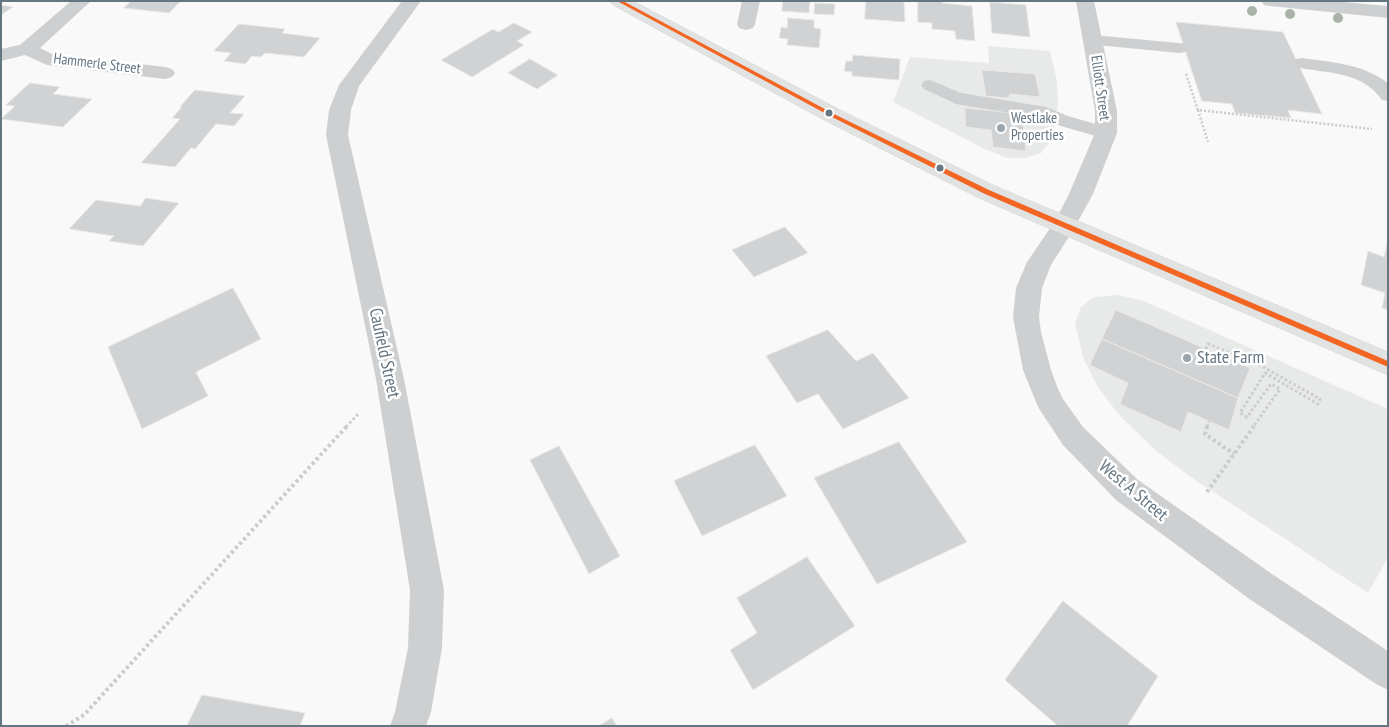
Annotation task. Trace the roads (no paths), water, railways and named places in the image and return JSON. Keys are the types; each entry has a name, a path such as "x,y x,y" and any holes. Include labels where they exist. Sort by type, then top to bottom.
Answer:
{"main road":[{"path":"620,1 842,120 987,192 1388,364"}],"street":[{"path":"1,55 27,48 82,1"},
{"name":"Caufield Street","path":"408,726 413,712 424,648 427,590 390,379 337,135 340,110 350,85 412,1"},
{"path":"746,24 751,1"},
{"name":"Elliott Street","path":"1064,226 1082,194 1106,133 1106,111 1085,1"},
{"path":"1270,1 1388,12"},
{"name":"Hammerle Street","path":"27,48 47,58 165,73"},
{"name":"West A Street","path":"1064,226 1039,262 1032,276 1026,317 1037,370 1048,398 1062,421 1107,472 1164,518 1260,586 1388,672"}],"lane":[{"path":"1093,40 1179,48"},
{"path":"1302,63 1356,71 1384,88 1388,96"},
{"path":"930,85 956,98 1046,113 1061,120 1106,133"}],"place":[{"name":"Westlake Properties","path":"1001,128"},
{"name":"State Farm","path":"1187,358"}]}
